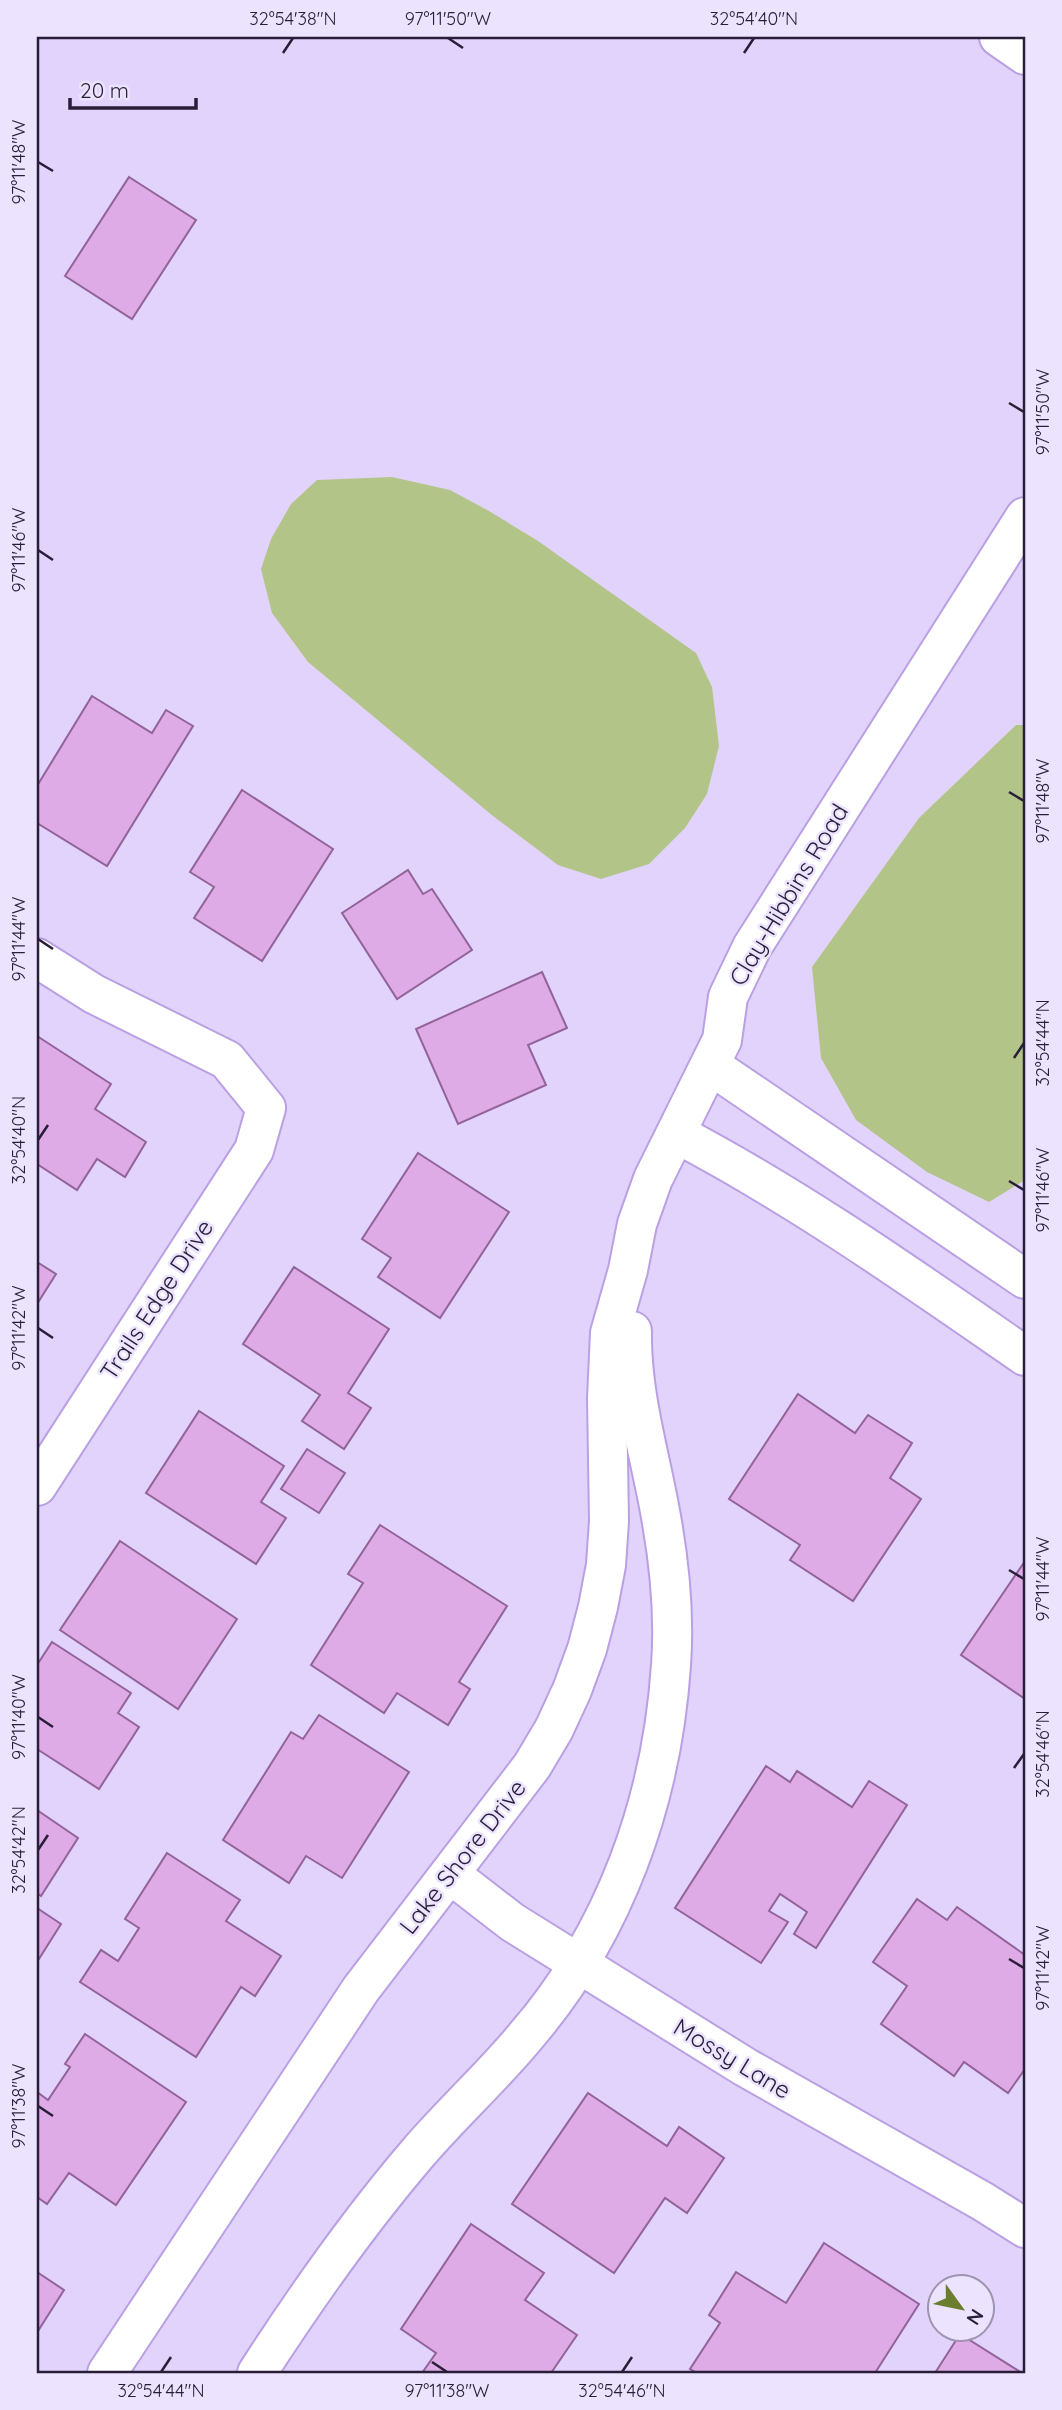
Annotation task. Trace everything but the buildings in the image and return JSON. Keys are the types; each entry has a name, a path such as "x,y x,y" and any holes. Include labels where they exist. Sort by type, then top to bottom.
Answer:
{"street":[{"path":"999,37 1025,55"},
{"name":"Clay-Hibbins Road","path":"710,1065 722,1040 727,997 752,947 1025,517"},
{"name":"Trails Edge Drive","path":"37,958 93,994 227,1060 266,1108 254,1150 37,1486"},
{"path":"710,1065 1025,1279"},
{"name":"Lake Shore Drive","path":"107,2373 361,1989 532,1766 554,1729 587,1649 606,1565 609,1521 607,1398 610,1333 628,1270 637,1224 653,1179 710,1065"},
{"path":"677,1134 778,1191 868,1248 1025,1356"},
{"name":"Lake Shore Drive","path":"257,2373 335,2257 376,2203 526,2036 579,1964 611,1905 645,1819 659,1768 667,1715 672,1609 667,1556 635,1387 633,1310 628,1270"},
{"name":"Mossy Lane","path":"450,1874 512,1922 799,2100 982,2201 1025,2228"}],"shaded area":[{"path":"392,477 450,490 489,511 538,541 696,653 712,687 719,746 707,794 685,828 649,864 601,879 558,865 493,816 308,662 272,613 261,569 271,539 291,504 317,480"},
{"path":"1016,725 1025,725 1025,1180 989,1202 927,1172 856,1120 821,1058 812,967 919,818"}]}
